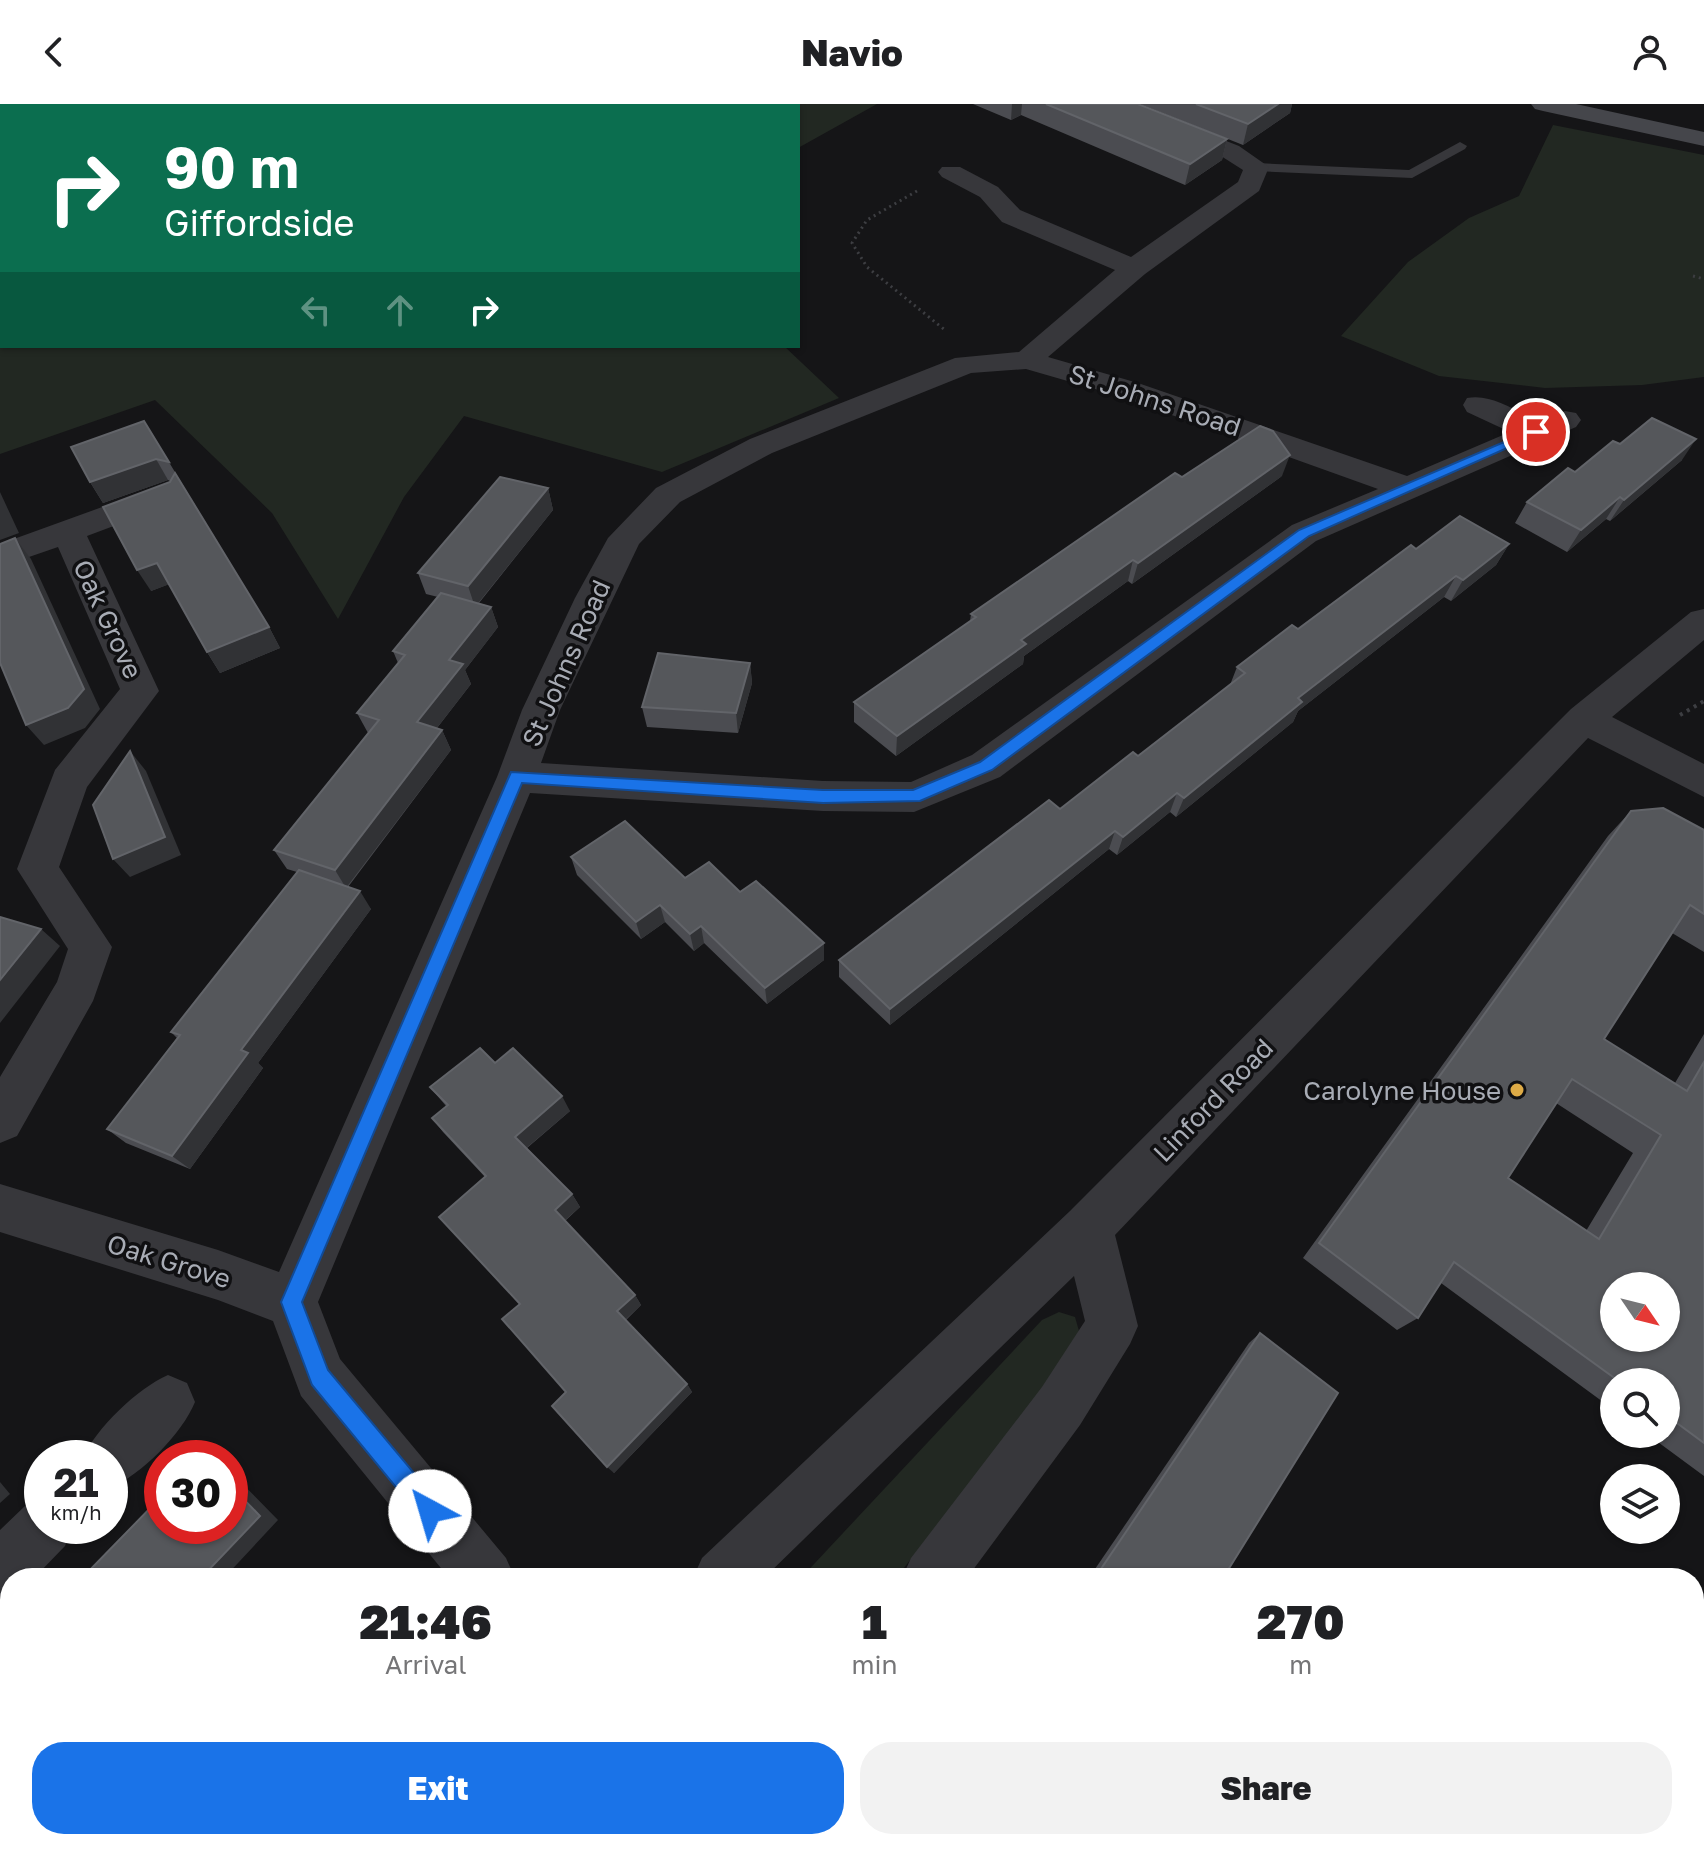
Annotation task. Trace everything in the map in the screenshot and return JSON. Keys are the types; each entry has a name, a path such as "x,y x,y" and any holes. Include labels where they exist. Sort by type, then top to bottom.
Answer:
{"street":[{"path":"1027,360 1087,304 1133,268 1250,186 1256,167 1230,151 1111,104"},
{"path":"1543,104 1704,139"},
{"path":"951,172 989,192 1011,216 1133,268"},
{"name":"St Johns Road","path":"292,1302 517,777 541,710 593,598 625,538 668,495 761,446 966,364 1027,360 1127,389 1408,488"},
{"path":"517,777 823,796 914,797 986,766 1304,533 1551,426 1478,405"},
{"name":"Oak Grove","path":"0,556 169,493"},
{"name":"Oak Grove","path":"0,1121 77,988 90,947 38,869 69,781 140,691 68,532"},
{"name":"Linford Road","path":"732,1568 1088,1228 1584,719 1704,621"},
{"path":"1584,719 1704,782"},
{"name":"Oak Grove","path":"0,1208 218,1275 292,1302"},
{"path":"939,1568 1061,1406 1112,1326 1088,1228"},
{"path":"292,1302 320,1377 478,1568"},
{"path":"128,1442 168,1402"},
{"path":"3,1568 27,1544"}],"lane":[{"path":"1256,167 1412,174 1460,146"}],"path":[{"path":"951,172 867,220 852,243 867,267 987,363"},
{"path":"1693,276 1704,279"},
{"path":"1680,715 1704,701"}],"shaded area":[{"path":"800,104 877,104 800,147"},
{"path":"1553,125 1704,155 1704,377 1642,385 1545,388 1439,376 1341,336 1408,262 1469,218 1519,196"},
{"path":"0,348 786,348 839,398 662,472 464,416 404,497 338,619 272,513 155,400 0,454"},
{"path":"1059,1312 1075,1317 1081,1338 1075,1351 904,1568 810,1568 1042,1320"}],"building":[{"path":"1046,104 1138,104 1227,139 1190,164"},
{"path":"1196,104 1278,104 1248,124"},
{"path":"1652,418 1696,439 1624,500 1620,497 1581,530 1527,502 1568,468 1575,472 1613,441 1620,444"},
{"path":"144,421 169,462 156,459 90,482 71,447"},
{"path":"1260,426 1273,431 1290,455 1138,563 1133,560 1021,640 1026,644 897,736 854,702 976,617 971,614 1175,473 1182,477"},
{"path":"175,473 269,627 207,652 157,563 137,570 103,507 170,482"},
{"path":"500,477 548,488 468,586 418,573"},
{"path":"1460,516 1509,544 1463,580 1456,576 1298,698 1302,702 1184,798 1177,793 1123,837 1115,831 890,1009 839,960 1049,800 1060,809 1133,752 1138,756 1245,673 1237,667 1292,625 1298,629 1411,545 1416,549"},
{"path":"15,538 84,689 68,708 26,725 0,663 0,544"},
{"path":"441,593 491,607 449,660 463,664 417,722 442,730 335,870 274,850 379,720 357,713 405,655 393,651"},
{"path":"658,653 750,663 736,713 642,707"},
{"path":"130,751 165,837 113,859 93,805"},
{"path":"1663,808 1704,830 1704,914 1690,905 1604,1039 1687,1091 1704,1062 1704,1443 1680,1425 1680,1368 1601,1368 1454,1262 1418,1318 1319,1243 1631,811","holes":["1572,1079 1661,1135 1599,1239 1508,1178"]},
{"path":"625,821 685,878 709,862 740,892 756,881 824,943 765,988 701,926 690,934 660,905 636,922 571,857"},
{"path":"299,870 360,891 241,1050 248,1053 172,1156 107,1129 180,1035 171,1032"},
{"path":"0,917 41,929 0,980"},
{"path":"480,1048 495,1063 513,1048 562,1096 515,1137 572,1194 555,1210 635,1295 617,1311 687,1384 607,1467 552,1406 566,1392 502,1319 520,1304 439,1217 486,1176 432,1118 448,1105 430,1087"},
{"path":"1260,1333 1338,1393 1229,1568 1102,1568"},
{"path":"248,1504 260,1516 248,1529"},
{"path":"144,1514 144,1544 233,1544 211,1568 92,1568 115,1544 128,1544 128,1531"}],"place":[{"name":"Carolyne House","path":"1517,1090"}],"route":[{"path":"430,1511 320,1377 292,1302 517,777 823,796 914,797 986,766 1304,533 1536,432"}]}
